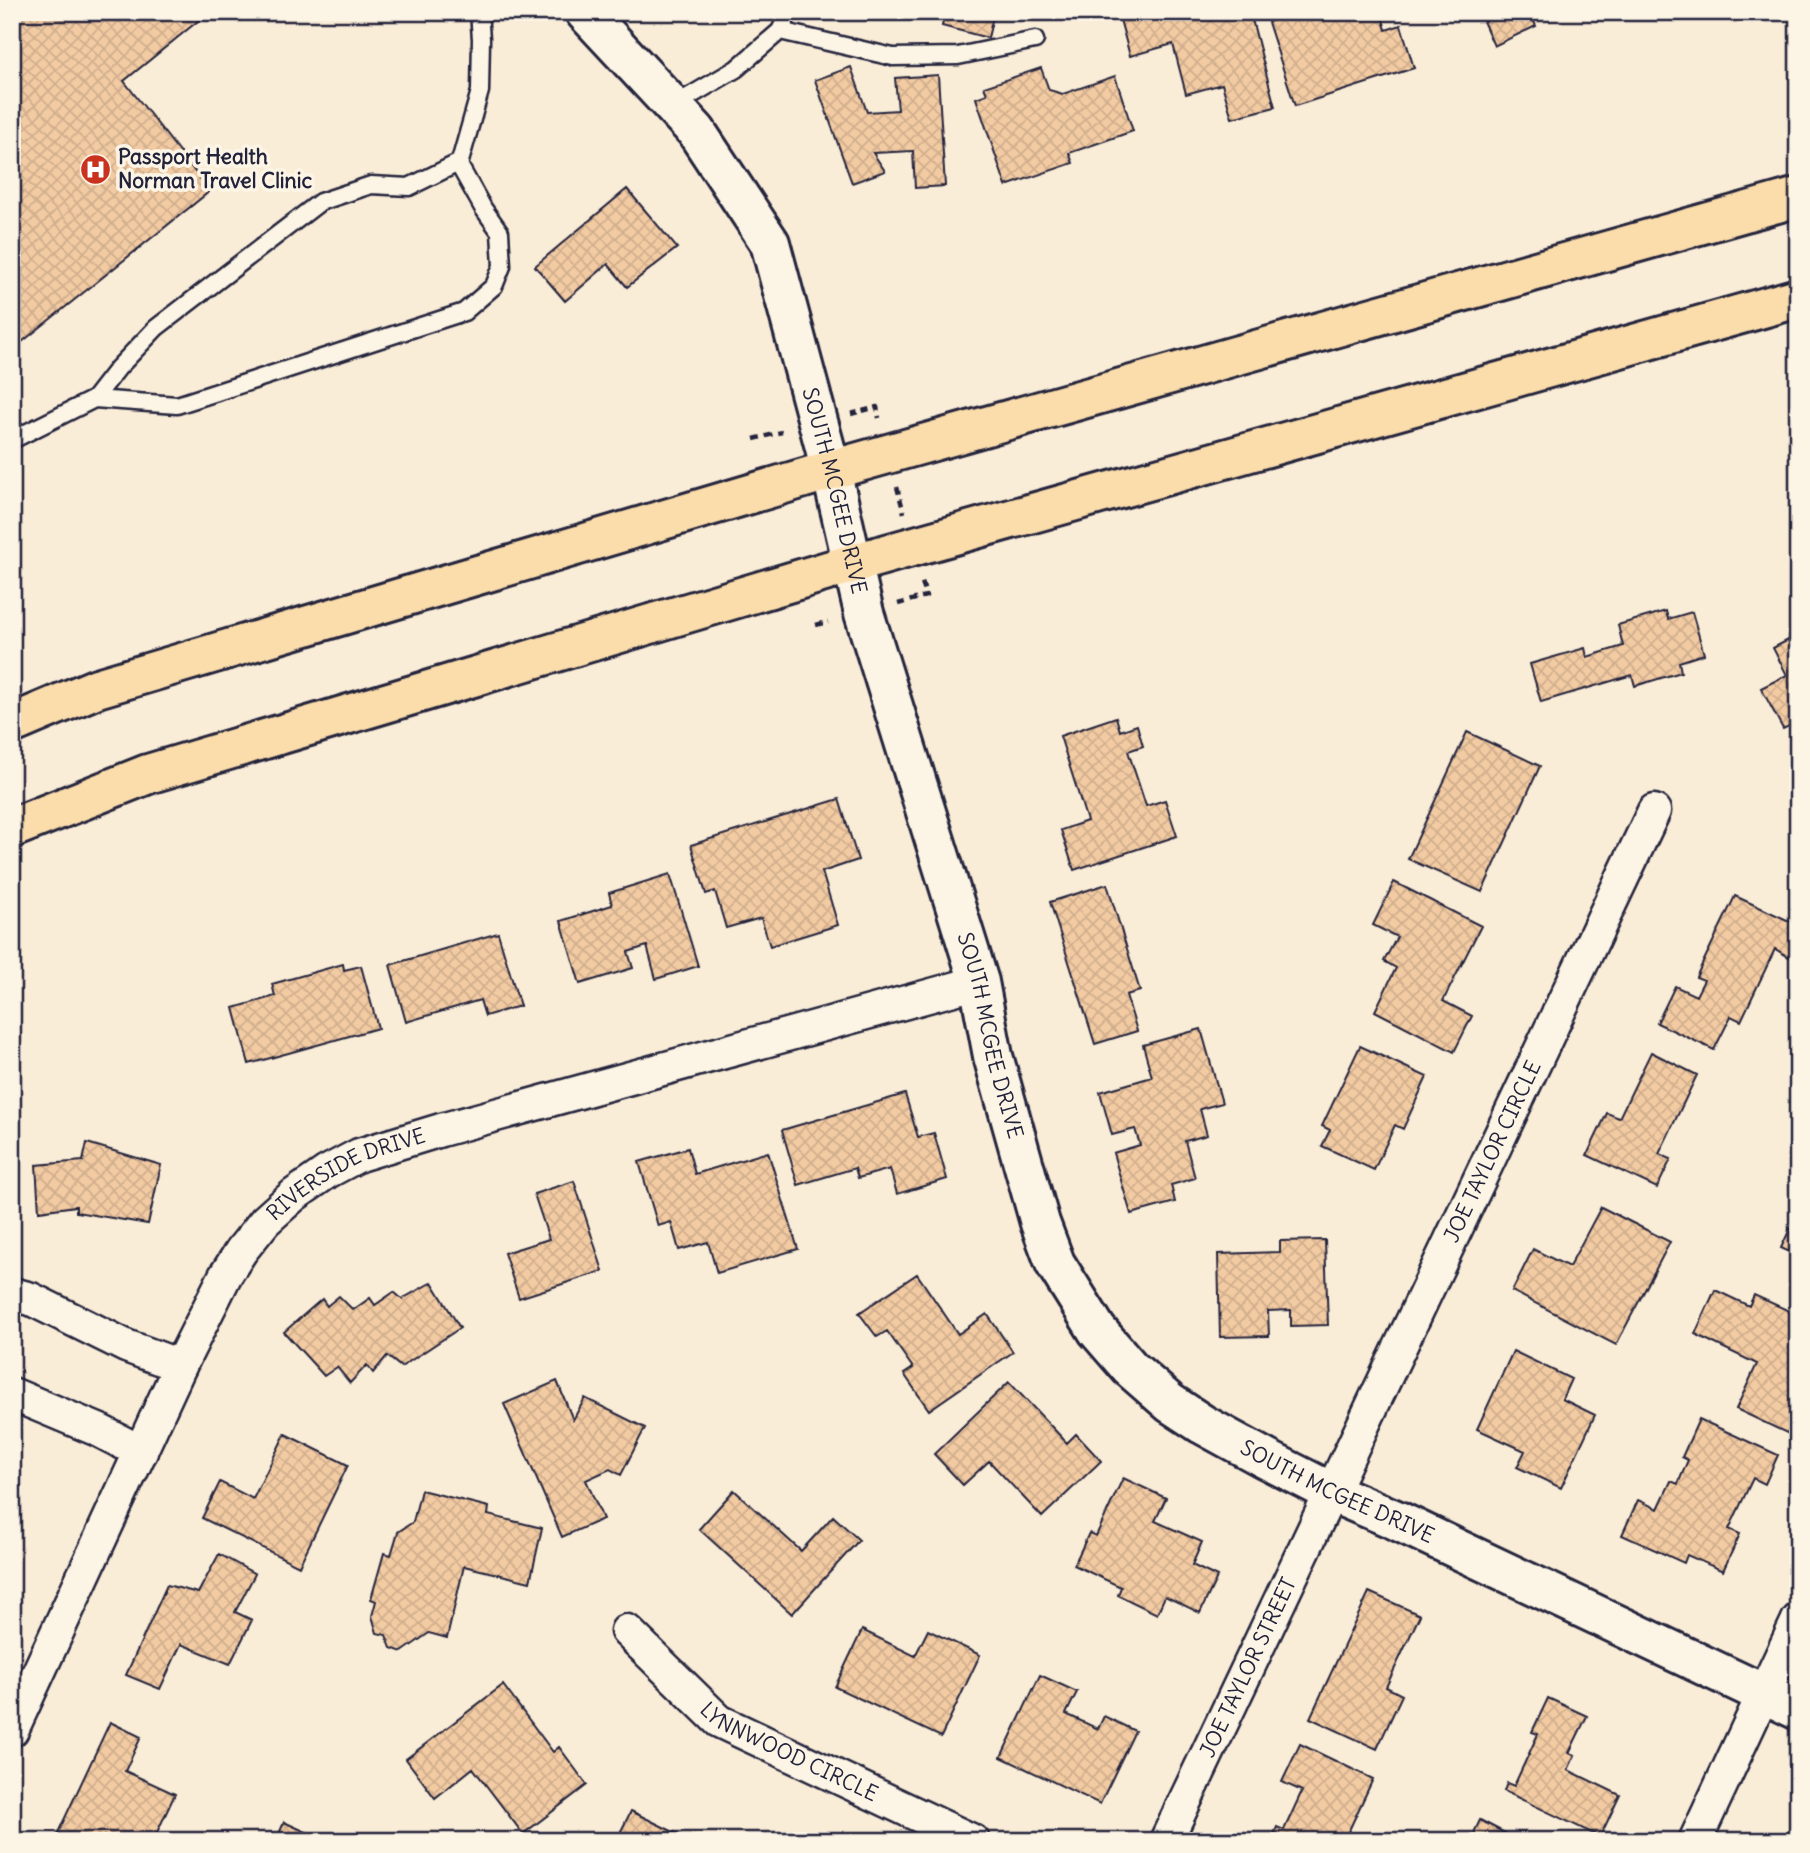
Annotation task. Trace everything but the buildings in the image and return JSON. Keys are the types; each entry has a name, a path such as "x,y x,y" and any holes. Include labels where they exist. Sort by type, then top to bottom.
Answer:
{"highway":[{"path":"12,724 97,688 831,470 1798,197"},
{"path":"12,828 148,774 851,564 1798,298"}],"street":[{"name":"SOUTH MCGEE DRIVE","path":"585,12 696,131 770,243 831,470 864,613 979,982 993,1056 1040,1223 1055,1263 1097,1330 1130,1368 1170,1403 1202,1424 1333,1493 1396,1520 1781,1702"},
{"name":"JOE TAYLOR CIRCLE","path":"1333,1493 1654,811"},
{"name":"RIVERSIDE DRIVE","path":"12,1730 180,1366 225,1276 265,1221 294,1195 327,1172 359,1156 441,1130 979,982"},
{"path":"12,1294 31,1299 126,1346 180,1366"},
{"path":"12,1394 98,1430 141,1452"},
{"name":"JOE TAYLOR STREET","path":"1166,1841 1333,1493"},
{"path":"1695,1841 1781,1702 1798,1620"},
{"name":"LYNNWOOD CIRCLE","path":"627,1631 719,1721 974,1841"}],"lane":[{"path":"94,399 177,405 464,312 494,286 502,265 500,232 458,164 480,92 479,12"},
{"path":"673,106 736,69 780,31 789,12"},
{"path":"780,31 893,57 958,56 1035,40"},
{"path":"12,440 94,399 118,368 156,328 320,202 371,185 409,187 458,164"}],"path":[{"path":"877,407 926,596"}],"place":[{"name":"Passport Health Norman Travel Clinic","path":"95,169"}]}
